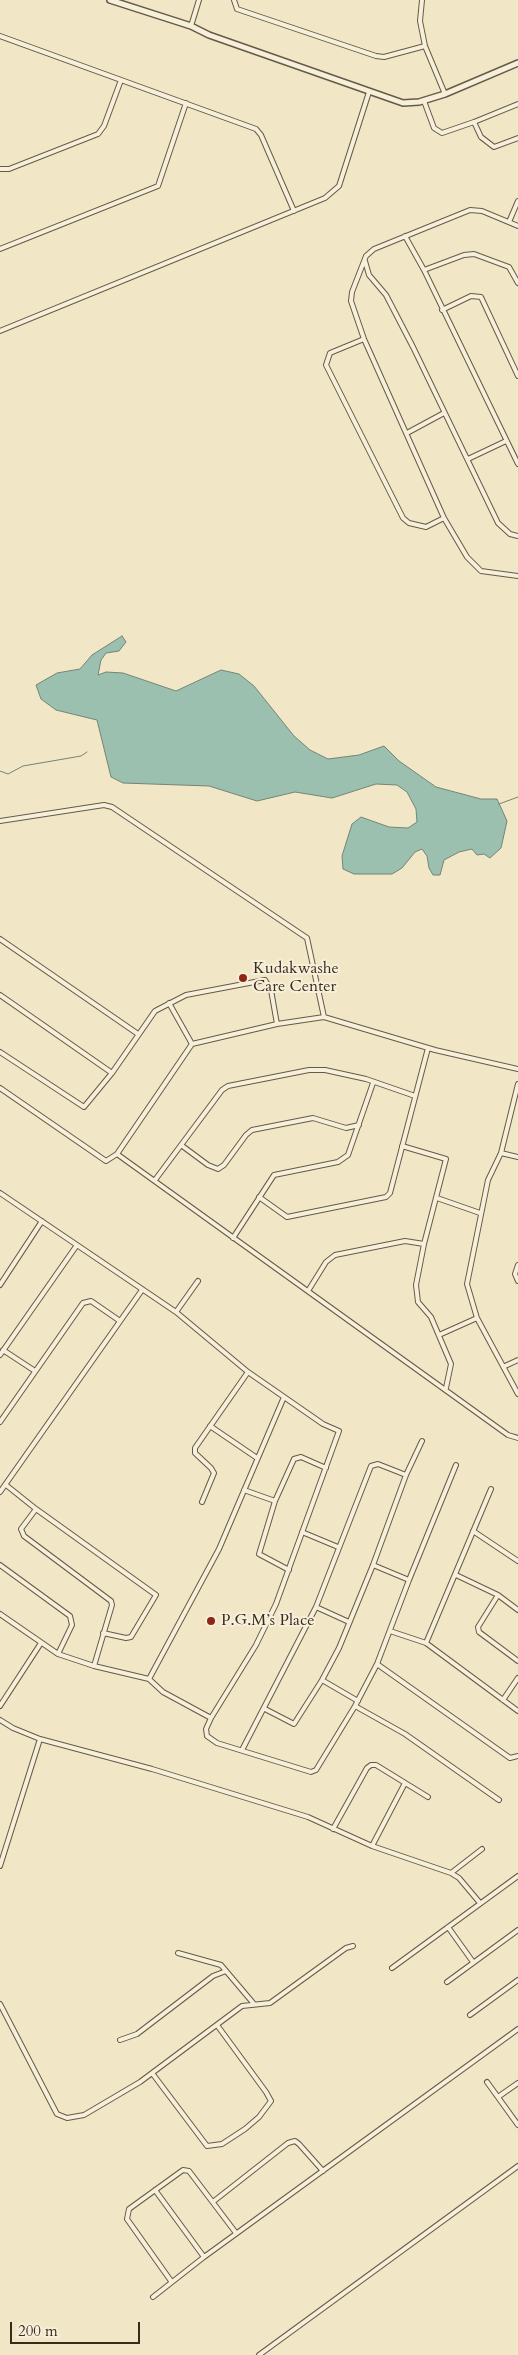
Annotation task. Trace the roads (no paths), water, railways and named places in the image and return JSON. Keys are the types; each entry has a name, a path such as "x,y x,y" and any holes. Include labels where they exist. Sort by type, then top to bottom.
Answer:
{"street":[{"path":"110,0 191,26 209,35 403,103 411,104 445,94 518,63"},
{"path":"191,26 199,0"},
{"path":"234,0 237,9 376,56 384,57 425,46"},
{"path":"422,0 420,20 425,46 445,94"},
{"path":"0,36 256,129 262,135 294,211"},
{"path":"0,169 9,169 98,134 104,126 121,80"},
{"path":"0,330 325,198 339,186 369,92"},
{"path":"424,101 438,132 446,132 518,104"},
{"path":"0,249 158,186 186,103"},
{"path":"474,122 481,137 494,146 518,138"},
{"path":"509,222 518,201"},
{"path":"518,226 482,212 470,210 370,251 354,287 351,301 364,339 444,518 475,567 481,571 518,576"},
{"path":"405,236 424,270 518,464"},
{"path":"424,270 469,253 509,267 518,282"},
{"path":"365,260 369,275 386,294 498,523 510,534 518,536"},
{"path":"442,310 471,296 481,297 518,376"},
{"path":"364,339 330,353 326,365 403,518 409,523 426,527 444,518"},
{"path":"407,433 444,413"},
{"path":"468,459 506,441"},
{"path":"0,821 104,805 112,807 307,938 310,942 324,1017"},
{"path":"0,939 138,1034"},
{"path":"0,1052 81,1107 89,1103 155,1012 186,995 265,980 271,990 278,1024"},
{"path":"0,995 112,1073"},
{"path":"169,1003 192,1044"},
{"path":"0,1088 106,1161 117,1154 192,1044 278,1024 324,1017 428,1048 518,1069"},
{"path":"259,1197 287,1217 386,1197 390,1193 428,1048"},
{"path":"155,1180 222,1090 228,1086 314,1070 366,1079 415,1096"},
{"path":"233,1238 274,1175 343,1159 352,1150 373,1083"},
{"path":"518,1084 501,1153 489,1176 467,1284 478,1318 505,1366 518,1394"},
{"path":"513,1110 518,1112"},
{"path":"181,1145 208,1165 218,1169 224,1165 246,1134 252,1130 313,1118 346,1128 359,1125"},
{"path":"402,1146 446,1160 424,1244 416,1285 417,1300 431,1316 451,1364 446,1388"},
{"path":"501,1153 518,1157"},
{"path":"117,1154 508,1434 518,1438"},
{"path":"0,1193 176,1312 248,1372 284,1398 323,1424 339,1431 290,1570 256,1645 206,1729 207,1736 217,1743 314,1772 358,1701 377,1664 456,1465"},
{"path":"437,1198 480,1213"},
{"path":"0,1285 42,1222"},
{"path":"308,1291 326,1262 335,1256 405,1241 424,1244"},
{"path":"0,1355 77,1245"},
{"path":"518,1265 515,1274 518,1281"},
{"path":"176,1312 198,1281"},
{"path":"0,1492 142,1290"},
{"path":"0,1422 83,1303 91,1301 120,1321"},
{"path":"439,1335 478,1318"},
{"path":"3,1350 35,1371"},
{"path":"505,1366 518,1360"},
{"path":"202,1502 214,1473 194,1450 248,1372"},
{"path":"149,1679 219,1549 284,1398"},
{"path":"210,1426 257,1458"},
{"path":"265,1709 294,1724 322,1680 339,1648 373,1565 406,1475 422,1441"},
{"path":"290,1570 259,1554 275,1501 294,1458 301,1457 326,1468"},
{"path":"242,1750 265,1709 316,1607 371,1466 378,1464 406,1475"},
{"path":"6,1484 36,1509 156,1595 131,1637 126,1638 104,1633"},
{"path":"426,1643 491,1489"},
{"path":"244,1490 275,1501"},
{"path":"36,1509 21,1529 24,1536 111,1601 112,1605 94,1666"},
{"path":"473,1531 518,1561"},
{"path":"302,1532 338,1547"},
{"path":"0,1565 70,1616 72,1625 58,1654"},
{"path":"373,1565 409,1580"},
{"path":"456,1575 498,1594 518,1610"},
{"path":"498,1594 478,1627 479,1632 518,1661"},
{"path":"316,1607 349,1622"},
{"path":"0,1614 58,1654 94,1666 149,1679 163,1692 211,1718"},
{"path":"390,1632 426,1643 518,1711"},
{"path":"0,1706 41,1643"},
{"path":"377,1664 510,1758 518,1756"},
{"path":"503,1700 518,1678"},
{"path":"322,1680 358,1701"},
{"path":"355,1706 405,1734 499,1800"},
{"path":"0,1720 13,1728 40,1739 152,1768 308,1817 372,1846 451,1873 459,1878 480,1903"},
{"path":"0,1866 40,1739"},
{"path":"333,1829 367,1768 376,1765 428,1797"},
{"path":"372,1846 405,1783"},
{"path":"451,1873 482,1849"},
{"path":"392,1968 518,1876"},
{"path":"448,1927 473,1962"},
{"path":"448,1982 518,1930"},
{"path":"0,2004 57,2114 67,2118 84,2115 152,2073 242,2006 270,2003 346,1948 353,1946"},
{"path":"178,1952 218,1963 254,2004"},
{"path":"120,2040 137,2034 213,1976 226,1971"},
{"path":"470,2015 518,1980"},
{"path":"152,2073 207,2146 222,2144 245,2129 259,2117 271,2101 218,2025"},
{"path":"153,2297 171,2281 518,2029"},
{"path":"488,2082 518,2125"},
{"path":"498,2097 518,2083"},
{"path":"214,2201 288,2143 295,2141 323,2171"},
{"path":"259,2355 518,2166"},
{"path":"171,2281 127,2219 129,2209 154,2190 183,2170 189,2171 214,2201 236,2234"},
{"path":"154,2190 204,2257"}],"waterway":[{"path":"0,771 8,774 23,766 81,756 87,752"},
{"path":"499,804 518,797"}],"place":[{"name":"Kudakwashe Care Center","path":"243,978"},
{"name":"P.G.M’s Place","path":"211,1621"}]}
